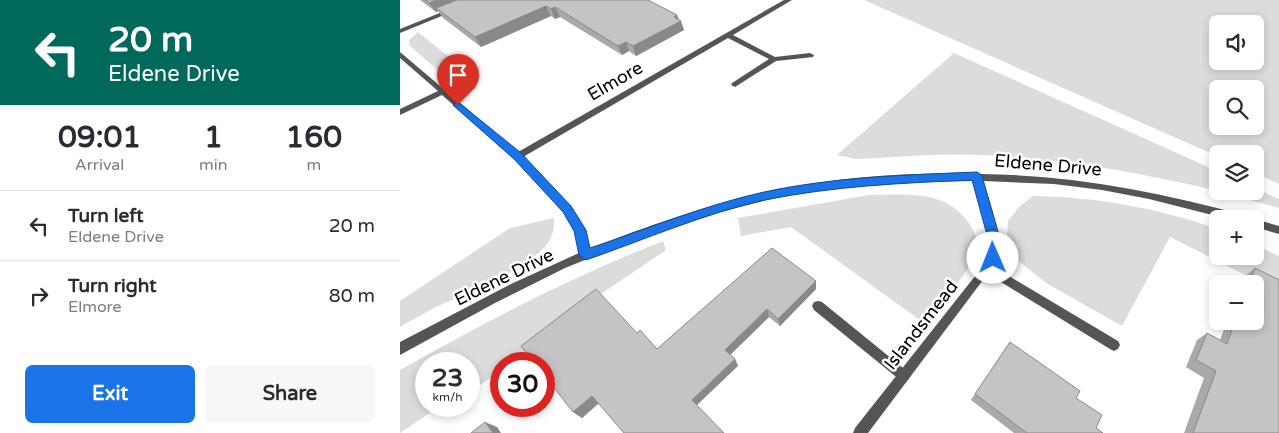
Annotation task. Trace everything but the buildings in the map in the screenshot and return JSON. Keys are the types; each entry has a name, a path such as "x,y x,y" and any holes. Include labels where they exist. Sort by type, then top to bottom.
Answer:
{"street":[{"path":"400,31 478,0"},
{"name":"Elmore","path":"517,156 730,36 789,0"},
{"path":"730,36 774,59"},
{"path":"400,54 517,156 570,213 580,230 586,255"},
{"path":"734,85 774,59 810,55"},
{"path":"400,112 443,92"},
{"name":"Eldene Drive","path":"400,349 482,304 586,255 692,218 763,196 819,187 886,180 977,176 1038,178 1105,187 1146,194 1209,210"},
{"name":"Islandsmead","path":"860,433 993,258 995,246 977,176"},
{"path":"1264,226 1279,230"},
{"path":"987,268 1114,346"},
{"path":"818,306 904,376"}],"shaded area":[{"path":"864,0 1279,0 1279,184 1264,177 1264,145 1209,145 1209,152"},
{"path":"418,32 475,78 457,87 410,46 409,40"},
{"path":"954,53 1209,167 1209,189 1129,172 1071,163 1011,157 966,155 856,159 837,155"},
{"path":"1264,192 1279,199 1279,208 1250,200 1264,200"},
{"path":"869,195 910,195 936,199 958,211 968,222 975,234 977,248 970,265 924,323 791,227 741,236 738,218"},
{"path":"1033,196 1056,197 1103,201 1172,215 1209,226 1209,257 1170,237 1122,326 1046,283 1015,258 1007,237 1008,221 1020,206"},
{"path":"554,218 553,231 548,243 526,263 495,280 434,308 400,327 400,301 510,228"},
{"path":"663,241 666,250 598,296 525,352 490,352 490,378 480,385 480,352 433,352 529,301"},
{"path":"1264,249 1279,256 1279,292 1264,284 1264,275 1245,275 1225,265 1264,265"},
{"path":"415,362 415,417 424,417 400,433 400,370"}],"route":[{"path":"458,105 517,156 567,209 580,230 586,255 692,218 763,196 819,187 886,180 977,176 993,235 995,246 993,258"}]}
